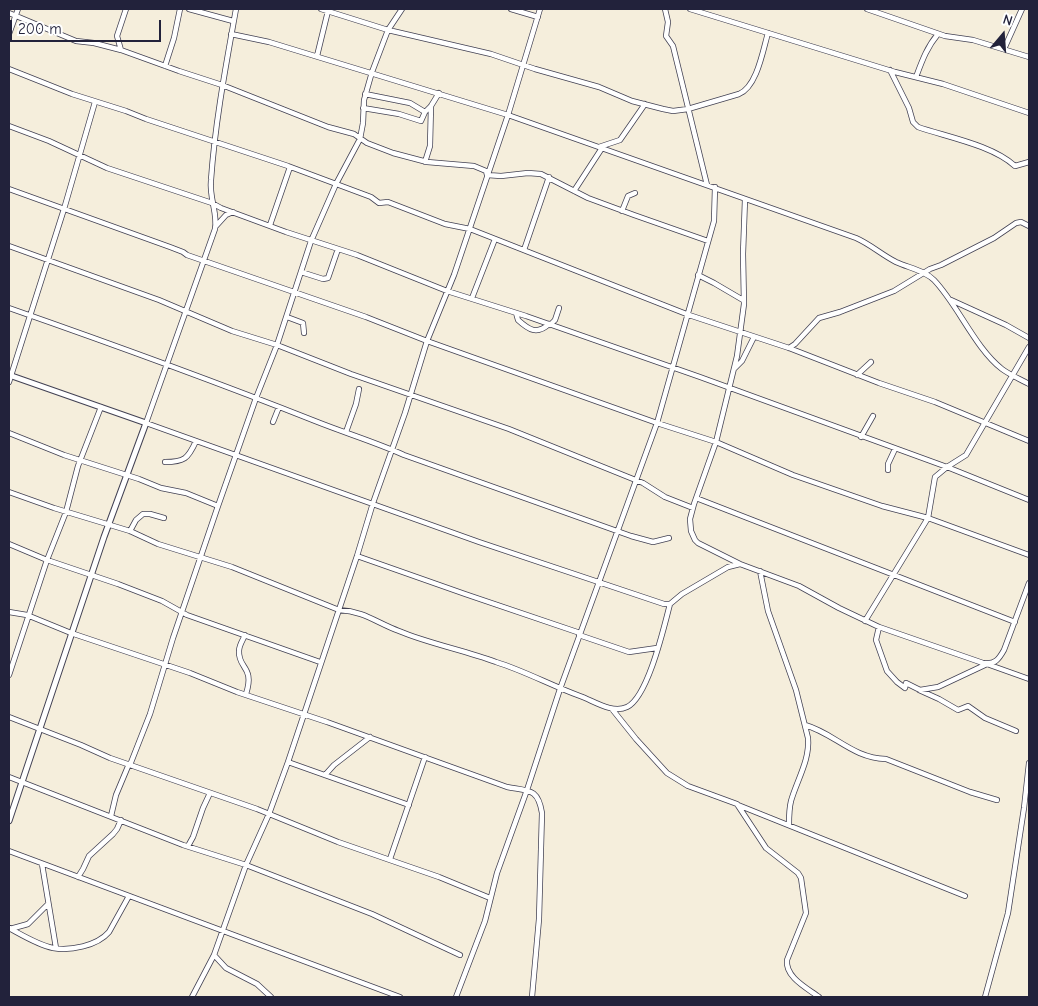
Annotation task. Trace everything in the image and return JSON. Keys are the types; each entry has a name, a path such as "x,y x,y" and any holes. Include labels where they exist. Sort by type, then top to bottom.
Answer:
{"street":[{"path":"9,34 18,9"},
{"path":"121,50 117,36 126,9"},
{"path":"165,66 174,38 180,9"},
{"path":"190,9 233,21"},
{"path":"216,226 210,188 222,85 236,9"},
{"path":"321,9 388,30 469,48 599,87 645,104 673,111 688,109 739,94 746,90 756,72 768,33"},
{"path":"111,816 116,795 150,714 218,506 277,345 311,241 336,184 360,139 365,94 372,72 388,30 402,9"},
{"path":"510,9 538,17"},
{"path":"192,997 214,955 246,865 269,814 288,762 427,341 454,275 470,229 524,65 540,9"},
{"path":"665,9 668,22 666,36 673,46 707,184"},
{"path":"690,9 1029,113"},
{"path":"867,9 938,34 973,40 1029,58"},
{"path":"1004,49 1022,9"},
{"path":"317,56 328,11"},
{"path":"9,13 76,41 94,43 121,50 222,85 328,127 354,134 367,143 385,150 425,162 474,166 486,172 487,175 536,173 622,211 708,241"},
{"path":"231,34 255,38 372,72 508,115 856,238 895,261 924,272 934,280 995,362 1013,376 1029,384"},
{"path":"916,77 930,43 938,34"},
{"path":"9,68 57,89 290,167 371,197 379,203 388,202 445,224 470,229 596,280 935,402 1029,441"},
{"path":"890,70 913,122 918,127 986,150 1015,166 1029,162"},
{"path":"364,108 399,114 421,121 424,112 431,106 438,93"},
{"path":"365,94 410,103 424,112"},
{"path":"9,382 81,156 95,102"},
{"path":"574,191 600,147 620,140 645,104"},
{"path":"425,162 430,146 431,106"},
{"path":"9,126 116,171 212,203 311,241 357,255 447,291 729,387 947,467 1029,500"},
{"path":"270,225 290,167"},
{"path":"524,250 550,178"},
{"path":"456,997 485,922 490,898 507,843 527,790 560,689 657,423 689,314 715,213 715,187"},
{"path":"9,189 427,341 657,423 716,442 793,475 882,506 928,518 1029,555"},
{"path":"622,211 628,196 635,193"},
{"path":"745,198 743,300 737,356 716,442 692,508 690,525 694,540 740,564 799,586 879,627 1029,679"},
{"path":"9,821 126,474 187,311 216,226 226,215 233,212"},
{"path":"1024,223 1029,220"},
{"path":"789,348 819,318 840,312 894,290 924,272 978,247 1016,222 1029,226"},
{"path":"472,298 495,239"},
{"path":"9,246 187,311 232,332 277,345 410,395 509,429 645,484 665,496 692,508"},
{"path":"301,272 323,279 328,278 338,249"},
{"path":"698,276 743,300"},
{"path":"949,299 1006,325 1029,338"},
{"path":"9,308 167,364 391,448 404,455 617,531 653,542 669,538"},
{"path":"516,313 518,320 534,330 541,330 555,320 560,308"},
{"path":"286,317 303,323 304,333"},
{"path":"732,371 742,361 754,337"},
{"path":"865,620 928,518 935,477 966,455 1029,347"},
{"path":"857,375 871,362"},
{"path":"10,375 478,542 661,603 670,604"},
{"path":"346,432 356,404 359,388"},
{"path":"9,675 27,615 66,512 75,476 101,407"},
{"path":"273,422 279,407"},
{"path":"861,437 873,416"},
{"path":"9,433 81,461 126,474 161,488 186,493 218,506"},
{"path":"165,462 179,461 186,458 196,441"},
{"path":"888,470 888,464 895,449"},
{"path":"9,492 66,512 130,531 158,544 247,573 338,610 354,611 380,621 403,633 498,662 612,709 622,709 632,704 647,679 670,604 682,594 721,572 740,564"},
{"path":"696,498 1015,622"},
{"path":"130,531 142,514 164,518"},
{"path":"9,544 47,560 92,574 162,601 182,612 320,662"},
{"path":"357,556 629,652 657,648"},
{"path":"760,571 768,611 796,690 809,746 792,800 789,825"},
{"path":"906,683 920,690 938,687 999,659 1029,583"},
{"path":"9,612 27,615 71,633 303,713 507,787 535,793 542,814 539,919 532,997"},
{"path":"879,627 876,640 887,671 905,688 906,683"},
{"path":"245,635 239,650 240,659 249,674 250,680 246,694"},
{"path":"906,683 958,710 968,706 985,718 1016,731"},
{"path":"612,709 636,740 666,773 688,786 965,896"},
{"path":"9,717 110,758 269,814 338,842 390,859 490,898"},
{"path":"805,725 813,727 854,752 877,759 886,759 970,792 997,800"},
{"path":"325,775 334,765 370,738"},
{"path":"390,859 425,757"},
{"path":"288,762 409,805"},
{"path":"985,997 1008,913 1029,763"},
{"path":"9,777 372,914 460,955"},
{"path":"188,846 194,837 210,793"},
{"path":"737,804 766,848 795,870 801,878 806,913 787,960 787,967 792,976 819,997"},
{"path":"78,877 84,869 89,856 117,829 121,820"},
{"path":"9,851 400,997"},
{"path":"42,864 56,948"},
{"path":"10,929 31,940 56,948 91,944 105,937 129,896"},
{"path":"10,929 28,924 48,904"},
{"path":"214,955 226,968 257,984 270,997"}]}
